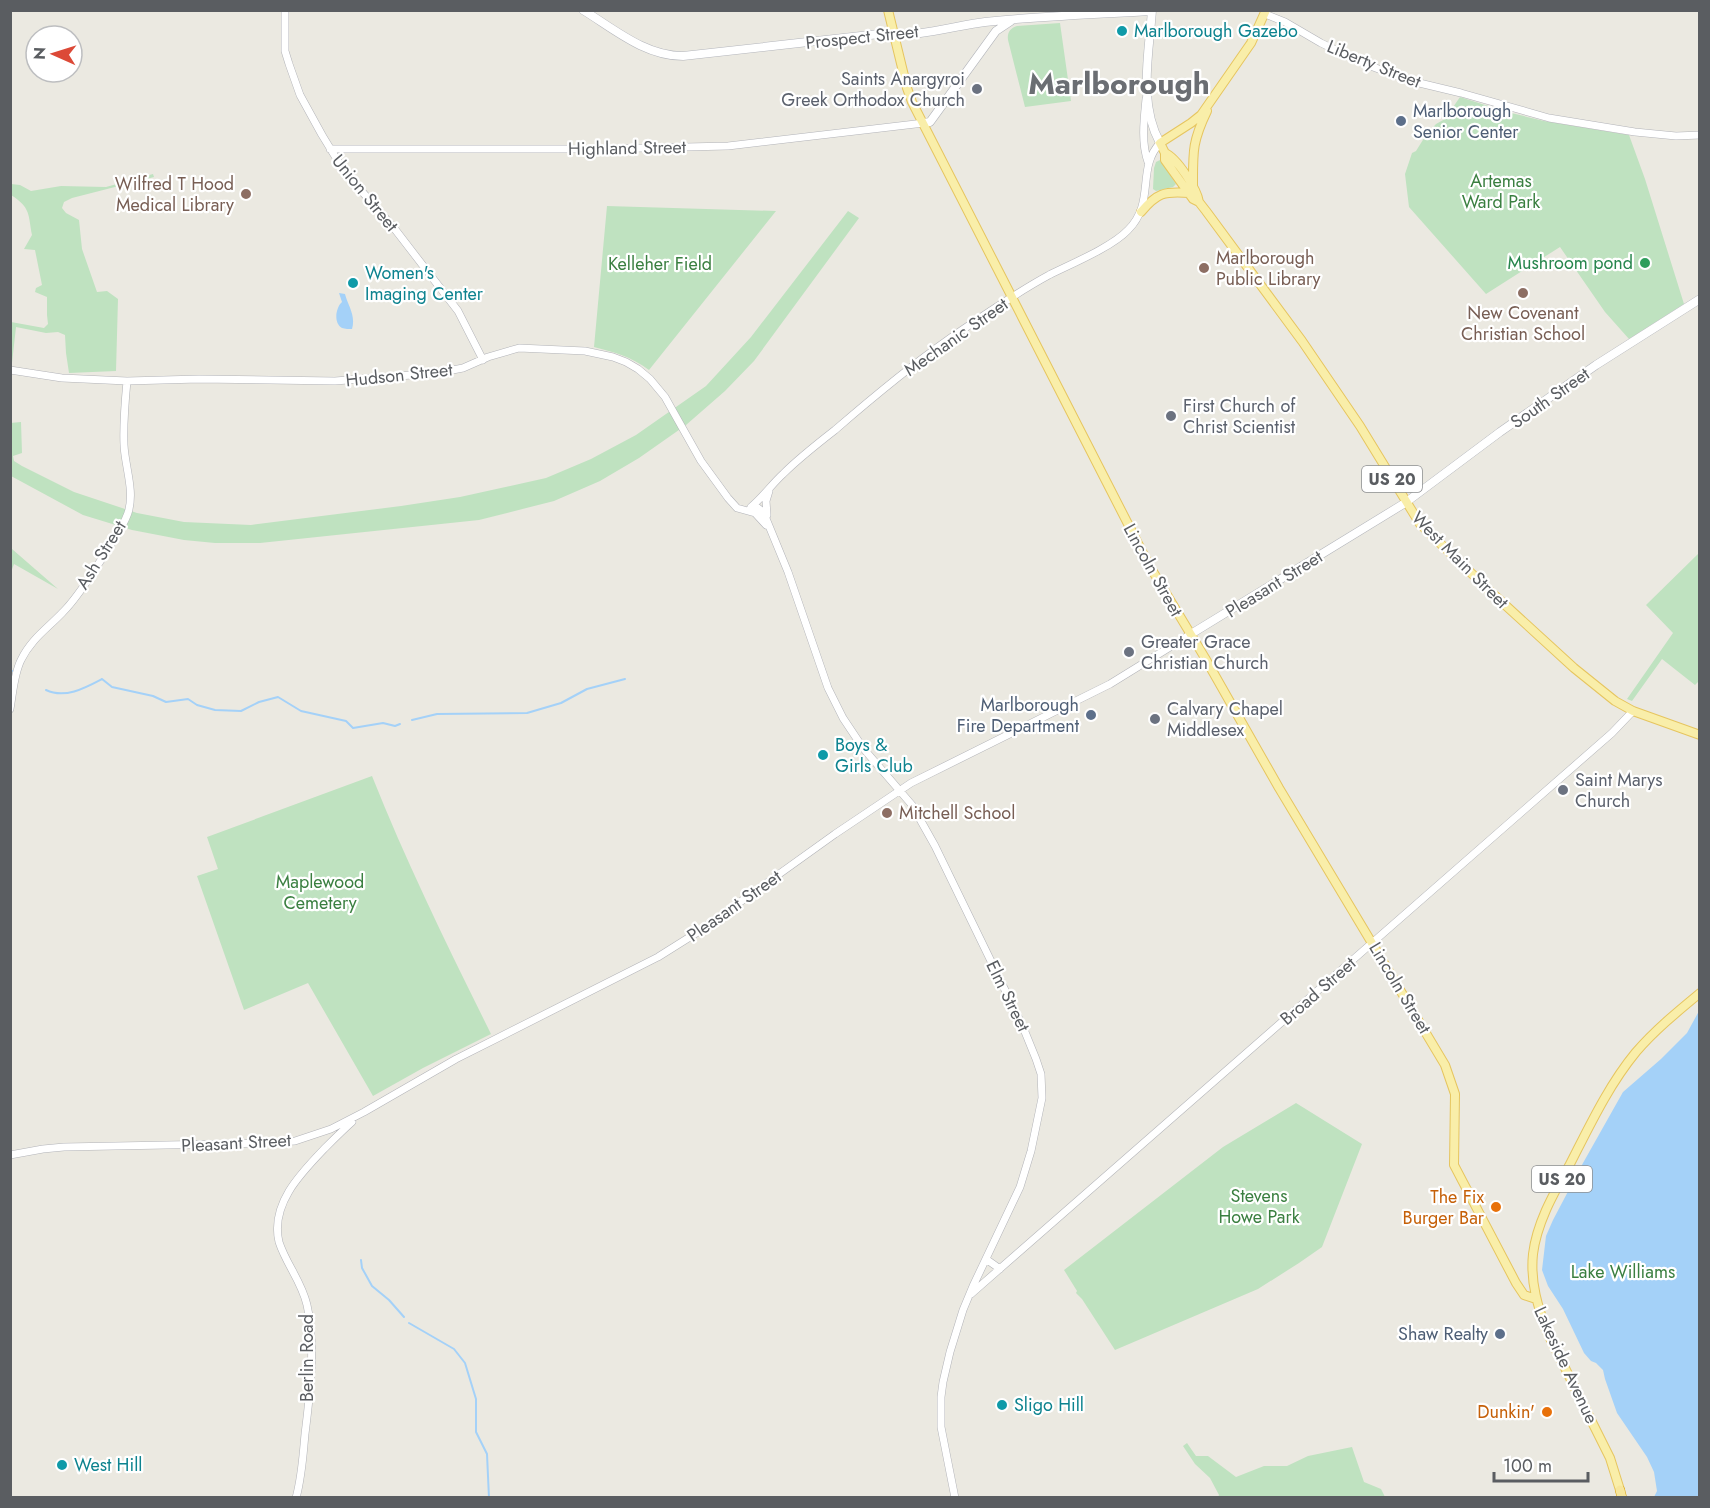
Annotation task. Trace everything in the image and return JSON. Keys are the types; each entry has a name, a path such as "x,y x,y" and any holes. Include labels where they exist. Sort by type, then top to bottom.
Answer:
{"main road":[{"name":"Prospect Street","path":"583,10 640,45 666,56 693,56 888,33 895,35 1042,16 1152,10"},
{"name":"Lincoln Street","path":"888,10 912,102 1149,565 1274,780 1447,1069 1455,1094 1454,1165 1516,1283 1524,1295 1536,1299"},
{"name":"West Main Street","path":"1152,10 1146,97 1149,119 1165,153 1165,160 1191,189 1193,199 1199,202 1302,341 1377,453 1419,525 1492,593 1615,701 1633,711 1700,735"},
{"path":"1160,143 1197,118 1214,97 1251,43 1266,12"},
{"path":"924,123 930,122 996,31 1012,20"},
{"path":"1141,212 1158,195 1191,189 1194,144 1214,97"},
{"name":"South Street","path":"1405,503 1500,432 1596,365 1700,299"},
{"name":"Pleasant Street","path":"1191,634 1405,503"},
{"name":"Lakeside Avenue","path":"1621,1494 1610,1458 1548,1334 1536,1299 1533,1265 1537,1237 1552,1198 1618,1077 1641,1047 1667,1020 1700,993"}],"street":[{"name":"Union Street","path":"285,10 285,51 289,64 300,94 330,149 344,171 394,228 458,311 483,360"},
{"name":"Liberty Street","path":"1266,12 1346,55 1411,81 1549,118 1635,132 1676,136 1700,135"},
{"name":"Mechanic Street","path":"1146,97 1144,122 1145,154 1148,162"},
{"name":"Highland Street","path":"330,149 602,149 728,146 924,123"},
{"name":"Mechanic Street","path":"743,511 754,505 783,474 898,377 949,339 1031,285 1128,231 1141,212 1148,162 1153,150 1160,143"},
{"name":"Hudson Street","path":"10,370 62,378 127,381 199,379 335,381 437,373 463,368 513,349 585,351 613,357 632,366 657,387 701,461 737,508 743,511"},
{"name":"Ash Street","path":"10,709 20,661 29,645 72,601 107,550 127,515 130,493 124,431 127,381"},
{"name":"Elm Street","path":"770,529 765,507 773,484"},
{"name":"Elm Street","path":"754,505 762,511 788,572 828,688 843,718 870,757 912,805 935,846 1023,1027 1039,1066 1042,1098 1031,1151 1020,1187 969,1296 950,1352 941,1397 941,1427 955,1497"},
{"path":"743,511 754,513 770,529"},
{"name":"Pleasant Street","path":"10,1155 64,1147 216,1145 295,1141 324,1132 363,1113 456,1059 663,955 900,790 1110,684 1191,634"},
{"name":"Broad Street","path":"969,1296 1612,733 1633,711"},
{"name":"Berlin Road","path":"296,1497 301,1473 310,1382 309,1314 306,1300 279,1242 277,1235 279,1218 285,1197 301,1174 363,1113"},
{"path":"986,1258 1000,1269"}],"green space":[{"path":"1060,23 1071,101 1025,107 1008,40 1009,33 1017,26"},
{"name":"Artemas Ward Park","path":"1460,97 1544,121 1629,135 1684,304 1629,339 1605,312 1560,247 1486,294 1409,207 1405,174 1412,153 1416,151 1436,124 1445,119"},
{"path":"1160,160 1176,184 1173,187 1156,191 1153,189 1154,168 1156,162"},
{"path":"153,174 154,177 72,198 64,202 62,208 79,220 82,249 97,292 107,291 118,299 116,371 69,373 65,335 58,332 46,333 16,327 11,363 11,322 44,328 48,324 47,297 35,292 36,288 42,285 35,250 24,249 32,235 29,217 22,204 11,195 11,184 20,185 31,191 61,186 106,187"},
{"name":"Kelleher Field","path":"607,206 776,211 649,370 629,358 594,347"},
{"path":"848,211 859,218 754,361 725,391 686,425 639,458 600,481 554,501 479,520 260,543 215,543 184,540 132,530 83,515 11,476 10,423 21,422 22,453 13,456 14,461 22,466 74,492 137,513 184,522 251,525 460,497 546,478 591,459 636,435 706,386 751,337"},
{"path":"11,548 58,589 14,564 11,572"},
{"path":"1699,553 1699,681 1695,685 1662,659 1632,701 1627,699 1673,633 1646,605"},
{"name":"Maplewood Cemetery","path":"372,776 414,874 491,1034 373,1096 308,983 244,1010 197,876 218,869 207,837"},
{"name":"Stevens Howe Park","path":"1296,1103 1362,1144 1322,1247 1258,1289 1115,1350 1076,1293 1077,1291 1064,1270 1223,1147"},
{"path":"1187,1443 1196,1456 1208,1456 1236,1477 1264,1466 1287,1466 1308,1456 1352,1447 1364,1482 1381,1489 1385,1497 1218,1497 1210,1478 1195,1464 1183,1446"}],"water":[{"path":"339,293 345,294 353,319 352,329 342,328 337,323 337,311 342,302"},
{"name":"Lake Williams","path":"1699,1011 1699,1497 1654,1497 1657,1491 1654,1472 1647,1457 1617,1413 1603,1370 1584,1353 1563,1309 1548,1286 1542,1270 1546,1236 1553,1220 1623,1092 1687,1033"}],"waterway":[{"path":"46,690 68,693 102,679 112,687 153,696 166,702 188,699 197,705 215,710 241,711 259,702 278,697 301,711 346,721 353,728 383,723 395,726 400,724"},
{"path":"412,720 437,714 527,713 561,703 587,689 625,679"},
{"path":"361,1260 362,1268 372,1286 404,1317"},
{"path":"409,1323 454,1349 465,1363 476,1399 476,1432 487,1454 489,1498"}],"place":[{"name":"Marlborough Gazebo","path":"1122,31"},
{"name":"Saints Anargyroi Greek Orthodox Church","path":"977,89"},
{"name":"Marlborough Senior Center","path":"1401,121"},
{"name":"Wilfred T Hood Medical Library","path":"246,194"},
{"name":"Mushroom pond","path":"1645,263"},
{"name":"Marlborough Public Library","path":"1204,268"},
{"name":"Women's Imaging Center","path":"353,283"},
{"name":"New Covenant Christian School","path":"1523,293"},
{"name":"First Church of Christ Scientist","path":"1171,416"},
{"name":"Greater Grace Christian Church","path":"1129,652"},
{"name":"Marlborough Fire Department","path":"1091,715"},
{"name":"Calvary Chapel Middlesex","path":"1155,719"},
{"name":"Boys & Girls Club","path":"823,755"},
{"name":"Saint Marys Church","path":"1563,790"},
{"name":"Mitchell School","path":"887,813"},
{"name":"The Fix Burger Bar","path":"1496,1207"},
{"name":"Shaw Realty","path":"1500,1334"},
{"name":"Sligo Hill","path":"1002,1405"},
{"name":"Dunkin'","path":"1547,1412"},
{"name":"West Hill","path":"62,1465"}],"district":[{"name":"Marlborough","path":"1119,84"}]}
